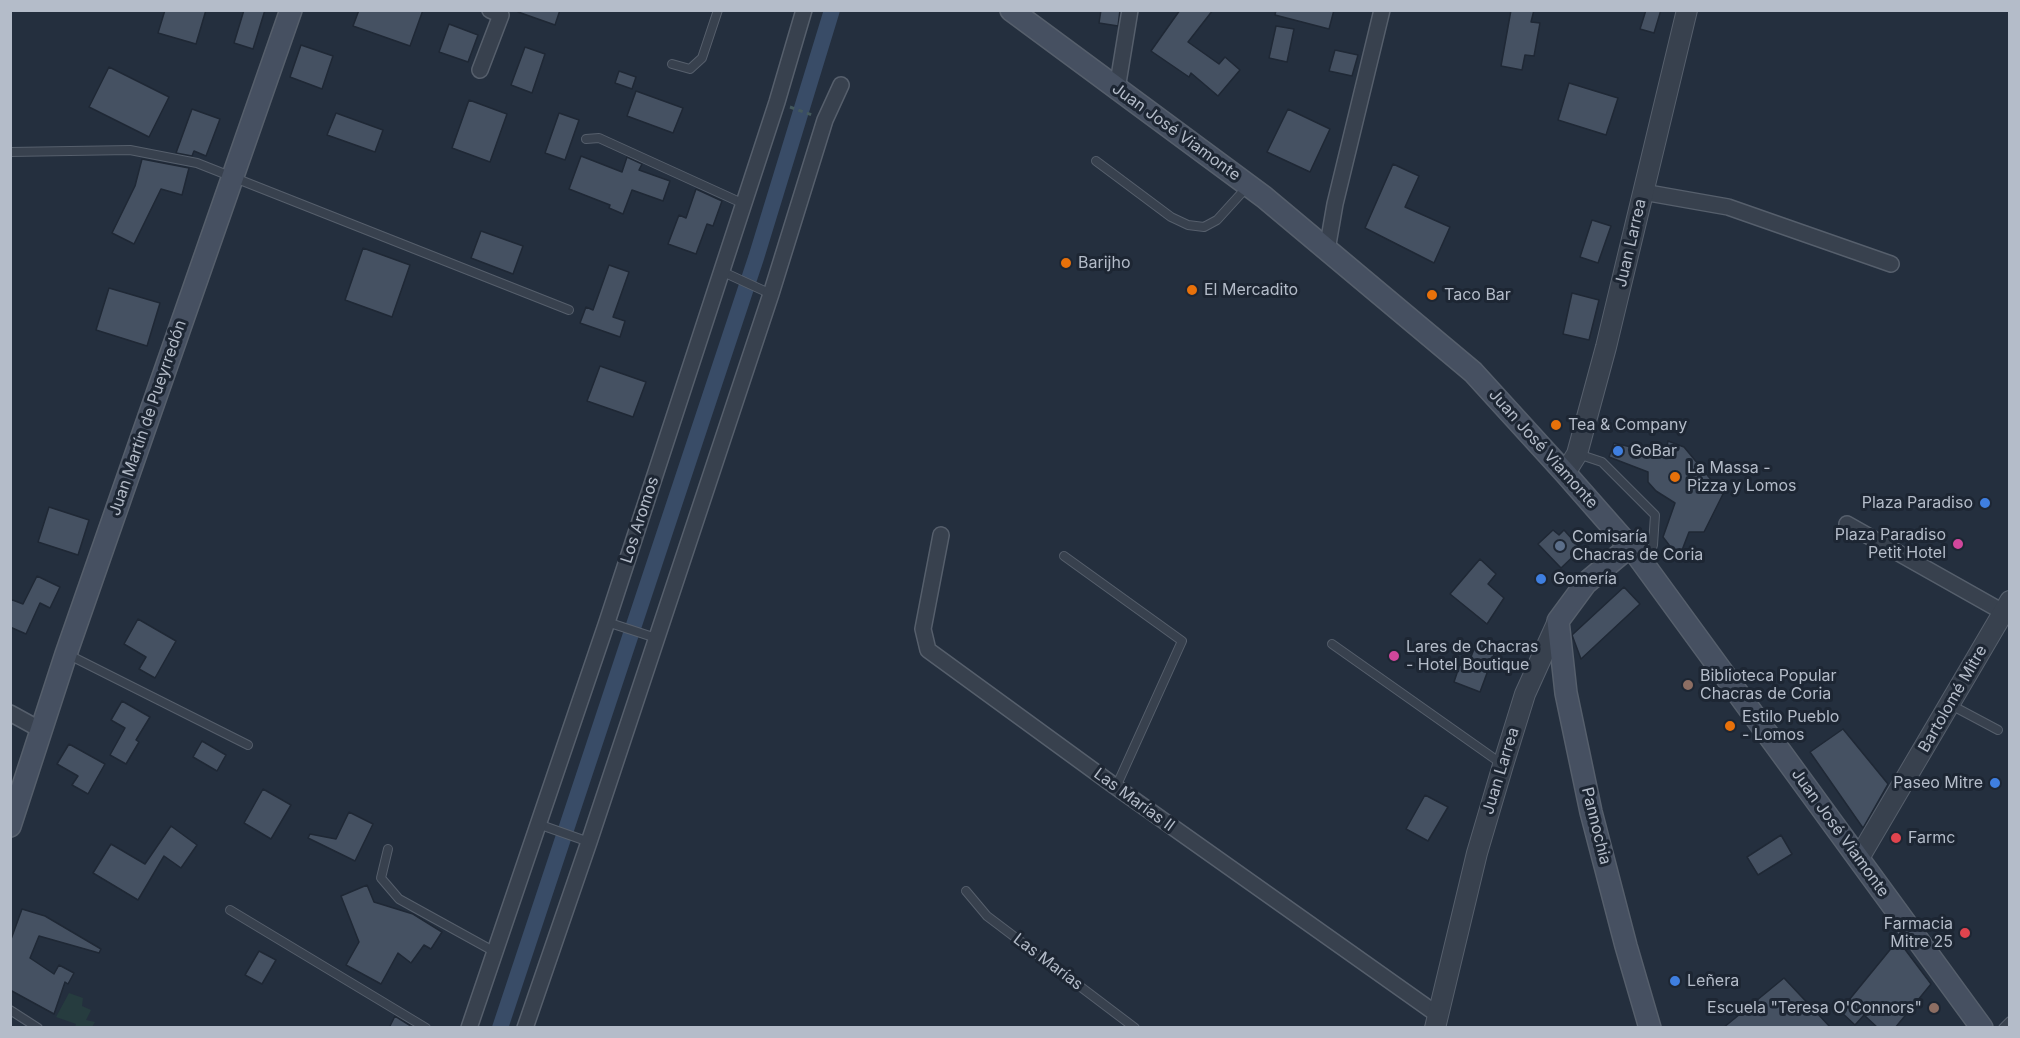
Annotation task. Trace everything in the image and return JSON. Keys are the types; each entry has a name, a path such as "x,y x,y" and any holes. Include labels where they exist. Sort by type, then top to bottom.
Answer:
{"main road":[{"name":"Juan Martín de Pueyrredón","path":"10,826 16,790 42,730 66,654 291,10"},
{"name":"Juan José Viamonte","path":"1011,10 1248,186 1473,372 1565,472 1629,547 1982,1028"},
{"name":"Juan Larrea","path":"1558,621 1586,583 1629,547"},
{"name":"Pannochia","path":"1558,621 1566,693 1591,812 1650,1028"}],"street":[{"path":"480,70 501,15 490,10"},
{"name":"Los Aromos","path":"469,1028 607,622 744,205 804,10"},
{"path":"1117,89 1130,10"},
{"path":"1327,250 1335,204 1382,10"},
{"name":"Juan Larrea","path":"1565,472 1577,454 1606,347 1687,10"},
{"path":"525,1028 771,294 825,120 841,85"},
{"path":"1643,192 1728,207 1891,264"},
{"path":"1847,524 2006,606"},
{"name":"Las Marías II","path":"941,535 923,629 928,650 1437,1021"},
{"name":"Bartolomé Mitre","path":"1859,858 2006,606"},
{"name":"Juan Larrea","path":"1437,1021 1477,853 1503,765 1525,694 1558,621"},
{"path":"10,713 42,730"}],"lane":[{"path":"672,64 690,69 702,58 718,10"},
{"path":"586,139 599,138 744,205"},
{"path":"10,152 130,150 197,163 569,310"},
{"path":"1096,161 1171,217 1188,225 1204,227 1218,220 1248,186"},
{"path":"721,271 771,294"},
{"path":"1577,454 1602,462 1655,515 1653,545 1645,568"},
{"path":"1064,556 1182,641 1116,787"},
{"path":"607,622 656,638"},
{"path":"1332,644 1503,765"},
{"path":"66,654 248,745"},
{"path":"1950,704 1998,730"},
{"path":"538,824 589,842"},
{"path":"388,849 381,878 399,899 495,952"},
{"name":"Las Marías","path":"966,891 987,916 1135,1028"},
{"path":"230,910 426,1028"},
{"path":"10,1010 38,1028"},
{"path":"2003,1028 2010,1021"}],"path":[{"path":"777,102 825,120"}],"green space":[{"path":"69,993 83,998 82,1006 91,1010 86,1020 95,1022 92,1027 75,1027 76,1024 56,1017"}],"building":[{"path":"165,10 206,10 196,44 158,33"},
{"path":"244,10 265,10 253,49 234,43"},
{"path":"359,10 423,10 410,46 353,26"},
{"path":"519,10 560,10 555,25 518,12"},
{"path":"1101,10 1120,10 1118,26 1099,23"},
{"path":"1180,10 1213,10 1188,42 1219,64 1225,57 1240,70 1218,96 1191,73 1189,77 1151,51"},
{"path":"1276,10 1334,10 1329,29 1275,15"},
{"path":"1511,10 1534,10 1531,22 1540,23 1534,56 1525,55 1522,70 1501,66"},
{"path":"1646,10 1661,10 1654,33 1640,29"},
{"path":"449,24 478,35 468,62 439,52"},
{"path":"1276,26 1294,29 1287,62 1269,58"},
{"path":"301,45 333,56 322,89 290,77"},
{"path":"525,47 545,54 532,93 511,85"},
{"path":"1335,50 1358,55 1352,76 1329,71"},
{"path":"109,67 169,97 149,137 89,107"},
{"path":"619,71 636,77 632,89 615,83"},
{"path":"1569,83 1618,98 1606,135 1558,120"},
{"path":"636,91 683,108 673,133 627,116"},
{"path":"469,100 507,114 490,162 452,148"},
{"path":"192,109 220,119 206,156 194,151 192,156 176,153"},
{"path":"1288,109 1330,129 1310,172 1267,152"},
{"path":"336,113 383,130 375,152 327,135"},
{"path":"559,113 579,120 565,160 545,153"},
{"path":"581,156 622,172 627,157 642,164 639,170 670,181 663,201 632,190 623,214 609,208 610,205 569,189"},
{"path":"142,159 189,168 182,195 161,189 134,244 112,233 135,186"},
{"path":"1393,164 1419,176 1405,207 1450,227 1434,263 1365,228"},
{"path":"696,189 722,201 713,226 707,224 696,254 668,244 679,215 686,218"},
{"path":"1592,220 1611,226 1598,263 1580,257"},
{"path":"481,231 523,246 513,274 471,258"},
{"path":"363,248 410,265 392,317 345,300"},
{"path":"609,265 629,272 613,317 625,321 620,337 580,323 586,307 593,310"},
{"path":"109,288 160,303 147,346 96,330"},
{"path":"1572,293 1599,300 1589,340 1563,334"},
{"path":"600,366 646,382 633,417 587,401"},
{"path":"1668,441 1684,447 1723,494 1704,532 1689,532 1679,558 1663,537 1675,503 1656,491 1648,482 1648,472 1609,457 1614,443 1665,455"},
{"path":"49,507 89,520 78,555 38,542"},
{"name":"Comisaría Chacras de Coria","path":"1553,530 1559,535 1564,530 1581,549 1561,568 1538,544"},
{"path":"1480,559 1496,574 1488,584 1504,598 1487,624 1450,594"},
{"path":"37,576 60,587 50,608 40,603 26,634 10,627 10,599 23,604"},
{"path":"1624,587 1640,604 1581,659 1572,635"},
{"path":"138,619 176,641 155,678 139,669 146,657 124,644"},
{"path":"1478,639 1497,646 1480,692 1454,682 1460,664 1467,667"},
{"path":"122,701 150,717 136,740 139,742 126,764 110,755 125,728 111,720"},
{"path":"1843,729 1888,784 1863,828 1810,752"},
{"path":"202,741 226,755 217,771 193,757"},
{"path":"69,744 105,764 88,794 72,785 78,776 57,764"},
{"path":"263,789 291,805 271,839 244,823"},
{"path":"1425,795 1448,807 1428,841 1406,829"},
{"path":"349,812 373,824 355,861 308,838 310,834 336,839"},
{"path":"171,826 197,845 181,868 164,856 138,900 93,873 111,844 145,864"},
{"path":"1781,835 1792,854 1758,875 1747,857"},
{"path":"367,885 374,902 413,914 442,932 431,949 424,945 411,963 398,953 381,984 346,965 359,942 341,896"},
{"path":"22,909 45,916 101,949 99,953 39,936 30,958 54,974 59,965 74,973 68,984 65,982 54,1014 10,990 10,942"},
{"path":"1898,940 1931,984 1895,1028 1878,1028 1864,1015 1855,1025 1840,1011"},
{"path":"259,951 276,960 262,984 245,975"},
{"path":"1784,978 1831,1028 1723,1028"},
{"path":"395,1016 414,1028 389,1028"}],"waterway":[{"path":"500,1028 756,258 832,10"}],"place":[{"name":"Barijho","path":"1066,263"},
{"name":"El Mercadito","path":"1192,290"},
{"name":"Taco Bar","path":"1432,295"},
{"name":"Tea & Company","path":"1556,425"},
{"name":"GoBar","path":"1618,451"},
{"name":"La Massa - Pizza y Lomos","path":"1675,477"},
{"name":"Plaza Paradiso","path":"1985,503"},
{"name":"Plaza Paradiso Petit Hotel","path":"1958,544"},
{"name":"Comisaría Chacras de Coria","path":"1560,546"},
{"name":"Gomería","path":"1541,579"},
{"name":"Lares de Chacras - Hotel Boutique","path":"1394,656"},
{"name":"Biblioteca Popular Chacras de Coria","path":"1688,685"},
{"name":"Estilo Pueblo - Lomos","path":"1730,726"},
{"name":"Paseo Mitre","path":"1995,783"},
{"name":"Farmc","path":"1896,838"},
{"name":"Farmacia Mitre 25","path":"1965,933"},
{"name":"Leñera","path":"1675,981"},
{"name":"Escuela \"Teresa O'Connors\"","path":"1934,1008"}]}
